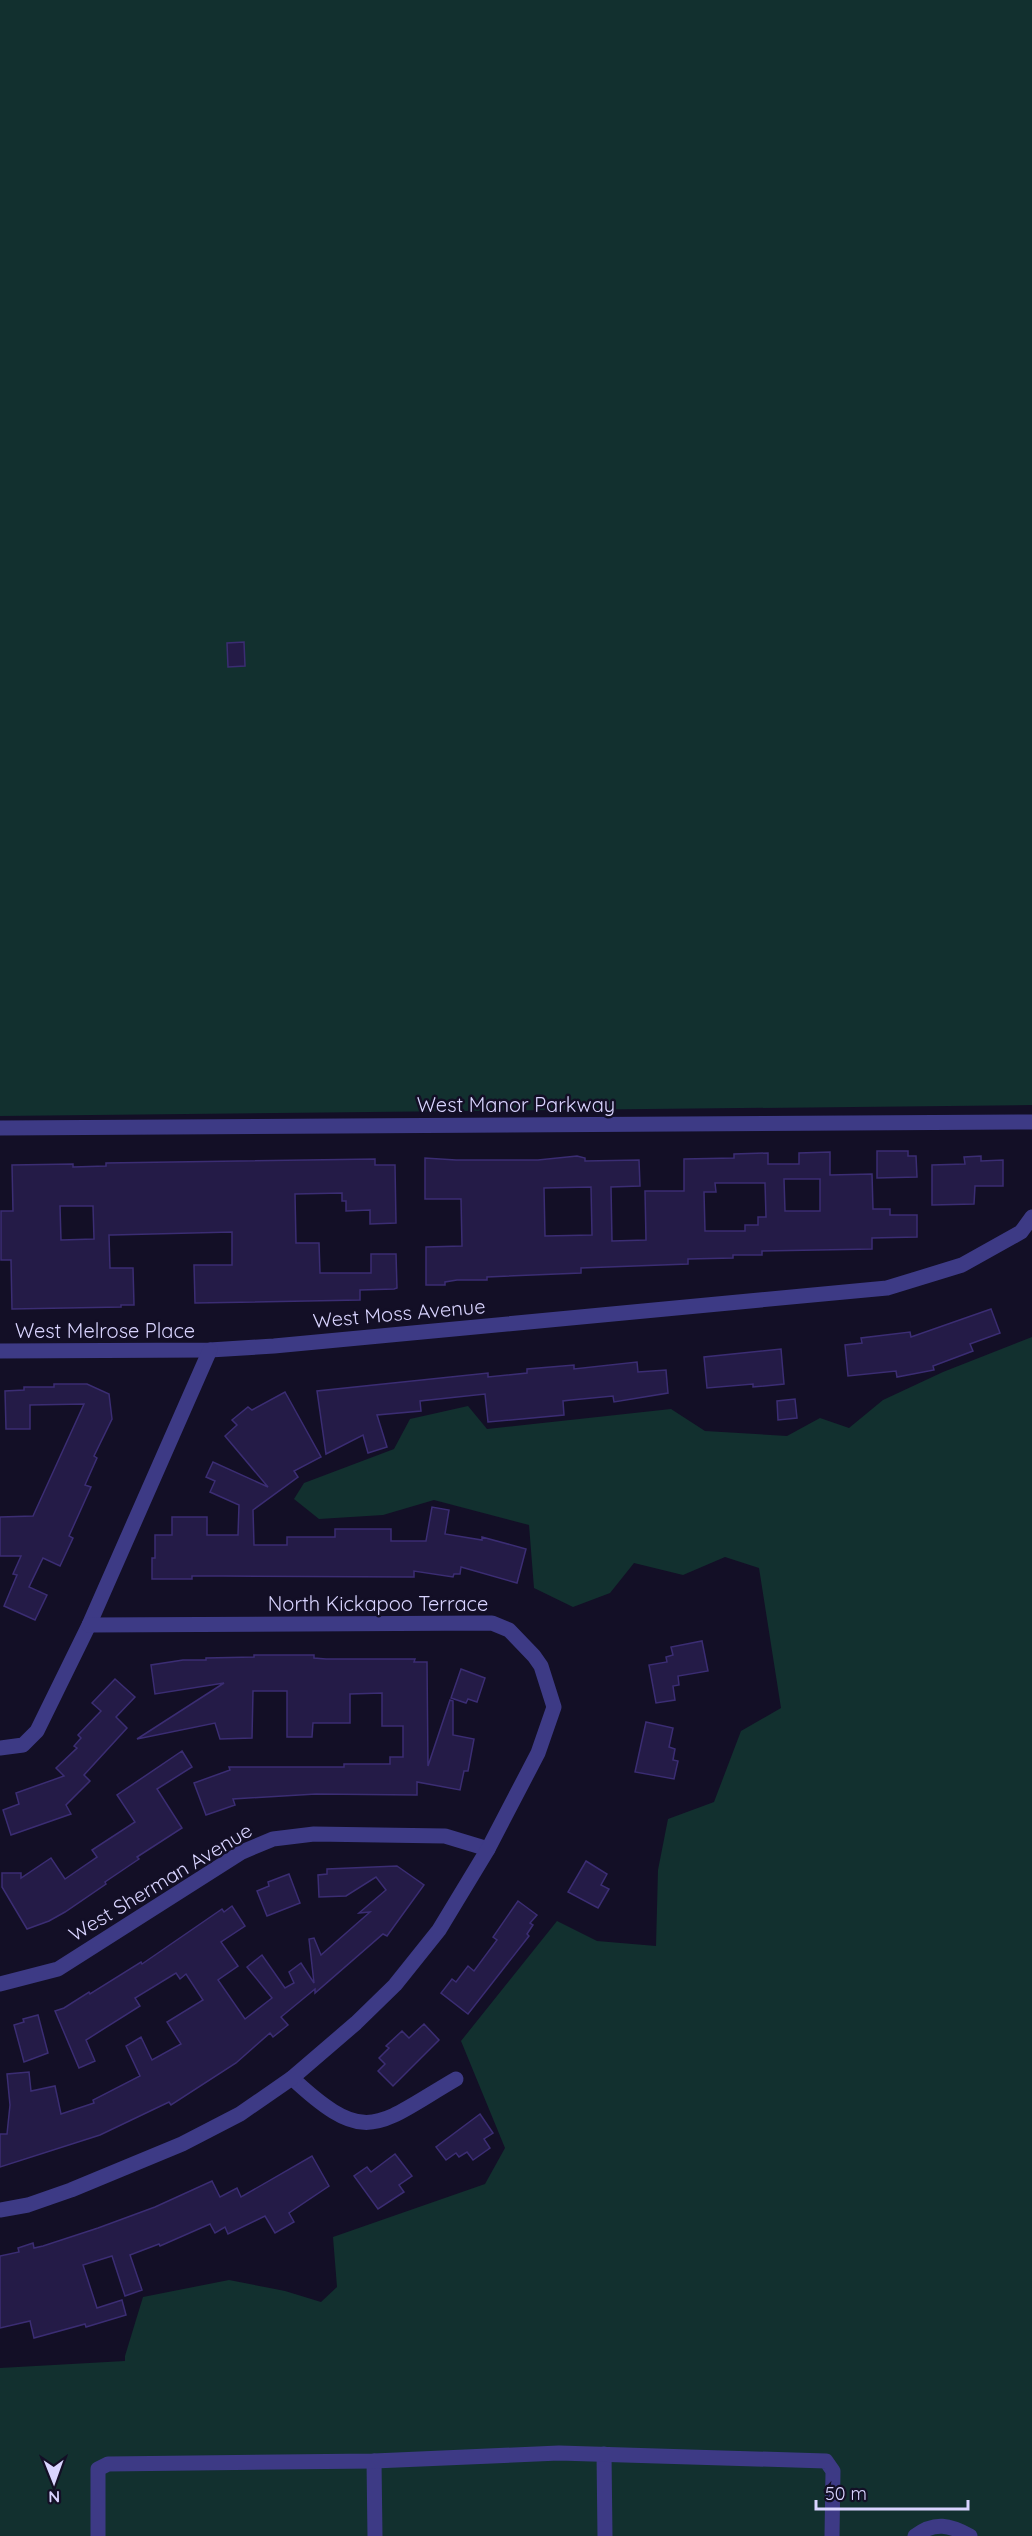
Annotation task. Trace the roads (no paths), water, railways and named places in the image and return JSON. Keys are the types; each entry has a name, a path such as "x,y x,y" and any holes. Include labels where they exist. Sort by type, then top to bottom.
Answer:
{"street":[{"name":"West Manor Parkway","path":"0,1128 1032,1122"},
{"name":"West Moss Avenue","path":"210,1350 274,1347 887,1288 962,1265 1021,1232 1032,1217"},
{"name":"West Melrose Place","path":"0,1352 210,1350"},
{"path":"0,1748 23,1745 37,1731 89,1625 210,1350"},
{"name":"North Kickapoo Terrace","path":"0,2210 28,2205 71,2190 182,2144 240,2114 292,2078 356,2022 395,1985 439,1930 488,1849 538,1753 554,1707 541,1666 527,1647 509,1630 488,1623 89,1625"},
{"name":"West Sherman Avenue","path":"0,1984 58,1969 242,1852 273,1839 314,1834 445,1836 488,1849"},
{"path":"292,2078 329,2110 350,2120 365,2123 388,2118 456,2079"},
{"path":"98,2536 98,2469 108,2464 374,2461 559,2453 825,2461 833,2471 832,2536"},
{"path":"604,2454 606,2536"},
{"path":"374,2461 375,2536"},
{"path":"915,2536 926,2528 952,2526 970,2536"}]}
